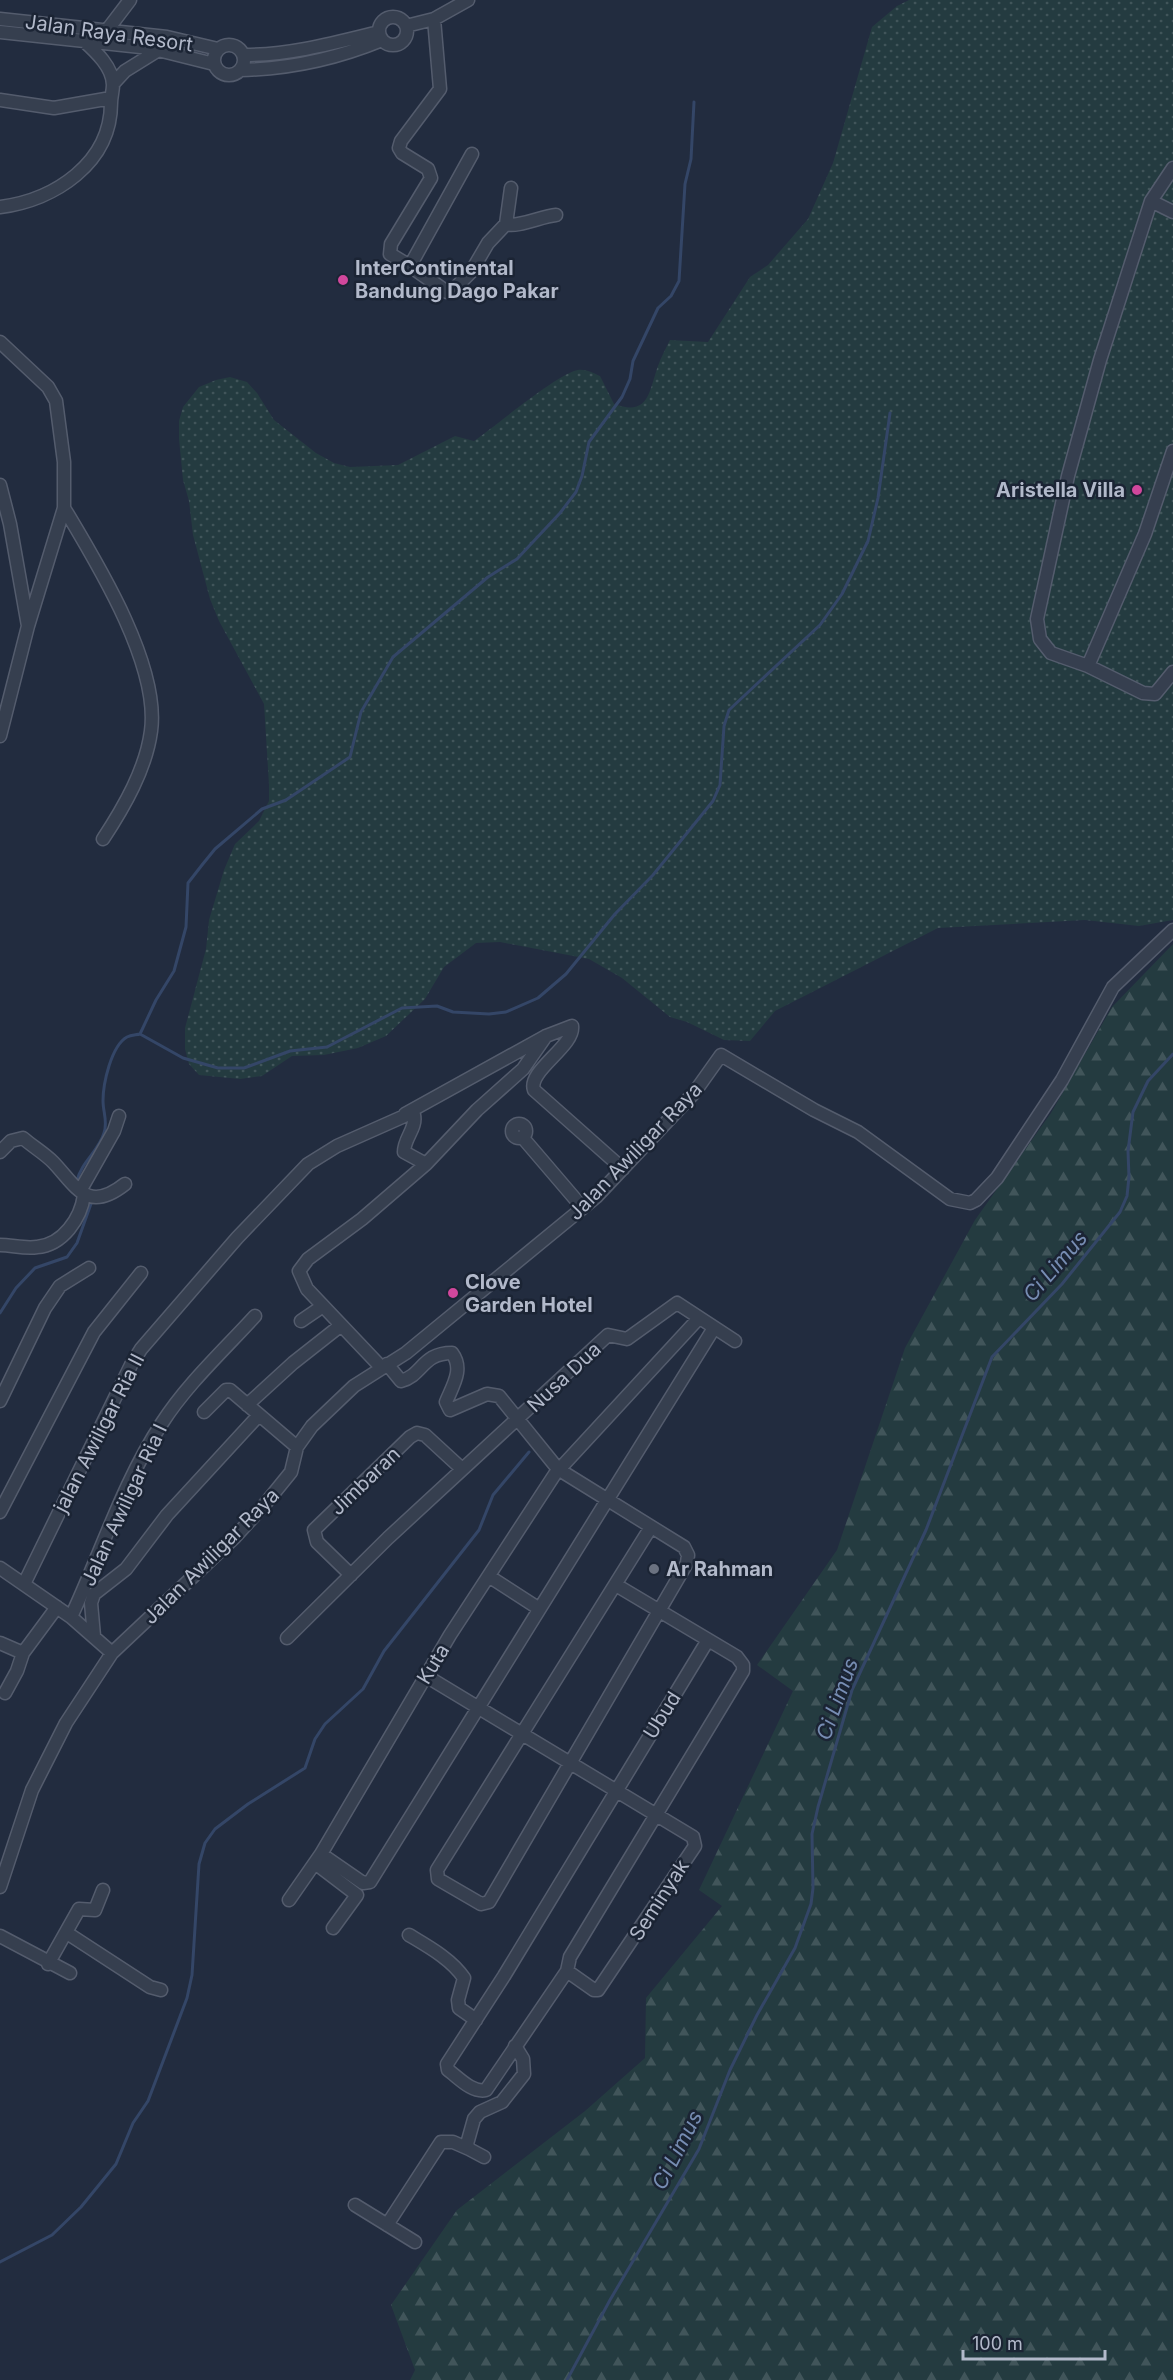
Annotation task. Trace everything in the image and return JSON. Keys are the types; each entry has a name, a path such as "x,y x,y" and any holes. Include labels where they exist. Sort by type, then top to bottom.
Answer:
{"street":[{"path":"108,29 130,0"},
{"path":"406,26 434,19 468,0"},
{"path":"392,16 401,19 406,26 406,35 398,44 389,44 380,36 384,20 392,16"},
{"name":"Jalan Raya Resort","path":"0,19 167,37 218,49"},
{"path":"434,19 440,89 400,141 399,148 402,153 431,173 431,178 390,250 393,256 438,288 447,292 454,289 471,272 488,243 506,224 511,188"},
{"path":"0,32 161,51 214,64 224,74 233,75 240,70 278,69 309,63 380,36"},
{"path":"214,64 218,49 232,45 244,55 272,55 380,36"},
{"path":"113,84 136,64 161,51 167,37"},
{"path":"0,207 29,202 52,192 90,163 105,141 110,125 113,84 98,53 83,40"},
{"path":"240,70 244,55"},
{"path":"0,100 54,108 111,98"},
{"path":"410,266 472,154"},
{"path":"1173,168 1151,201 1100,360 1068,476 1037,619 1040,639 1051,653 1088,666 1143,693 1155,694 1173,672"},
{"path":"1151,201 1173,212"},
{"path":"506,224 512,226 540,217 556,215"},
{"path":"0,342 38,375 56,401 64,462 64,508 28,626 0,736"},
{"path":"1088,666 1145,534 1173,451"},
{"path":"0,485 10,524 28,626"},
{"path":"64,508 121,609 144,669 151,710 152,730 141,768 104,839"},
{"name":"Jalan Awiligar Raya","path":"0,1887 32,1790 66,1723 112,1653 235,1537 265,1504 291,1472 297,1446 312,1426 340,1397 384,1365 406,1353 582,1207 623,1169 694,1093 721,1055 814,1110 858,1132 950,1199 970,1203 976,1200 997,1178 1062,1080 1113,987 1173,930"},
{"name":"jalan Awiligar Ria II","path":"24,1584 131,1365 237,1238 274,1197 320,1155 405,1114 546,1036 572,1026 569,1037 532,1085 534,1090 623,1169"},
{"path":"546,1036 543,1044 523,1069 477,1110 426,1164 301,1267 299,1275 303,1284 340,1326 401,1381 407,1379 430,1357 439,1353 452,1353 457,1360 458,1370 446,1407 455,1410 487,1394 494,1394 503,1400 558,1469 684,1547 688,1555 687,1563 659,1613 489,1902 481,1904 438,1879 437,1870 651,1527"},
{"path":"405,1114 414,1115 415,1119 404,1152 426,1164"},
{"path":"0,1245 36,1248 55,1240 66,1232 75,1220 82,1193 114,1131 119,1116"},
{"path":"0,1152 11,1141 23,1138 53,1162 66,1180 82,1193 101,1197 114,1193 125,1184"},
{"path":"523,1138 582,1207"},
{"path":"0,1401 45,1308 60,1286 89,1268"},
{"path":"0,1512 94,1332 141,1273"},
{"name":"Nusa Dua","path":"518,1419 608,1335 627,1339 669,1306 677,1303 735,1341"},
{"path":"301,1321 323,1306"},
{"name":"Jalan Awiligar Ria I","path":"71,1617 136,1470 160,1425 174,1405 255,1316"},
{"path":"558,1469 699,1318"},
{"path":"248,1405 293,1363 340,1326"},
{"path":"318,1858 363,1882 370,1882 605,1500 714,1328"},
{"path":"204,1412 228,1389 297,1446"},
{"path":"93,1636 91,1603 94,1594 126,1569 166,1515 259,1414"},
{"path":"287,1638 462,1469 518,1419"},
{"name":"Jimbaran","path":"351,1575 317,1542 314,1530 410,1437 417,1433 425,1435 462,1469"},
{"name":"Kuta","path":"289,1900 318,1858 426,1676 558,1469"},
{"path":"0,1568 71,1617 112,1653"},
{"path":"490,1577 538,1608"},
{"path":"616,1586 737,1657 743,1665 739,1680 570,1957 567,1971 515,2046 493,2083 486,2090 476,2089 447,2067 616,1790"},
{"path":"5,1693 23,1653 57,1607"},
{"name":"Ubud","path":"616,1790 708,1640"},
{"path":"0,1643 23,1653"},
{"name":"Seminyak","path":"426,1676 693,1837 695,1846 603,1987 594,1990 567,1971"},
{"path":"318,1858 357,1895 333,1928"},
{"path":"48,1964 79,1910 95,1910 103,1890"},
{"path":"67,1933 150,1987 161,1990"},
{"path":"410,1935 438,1953 459,1971 464,1978 458,2000 459,2008 476,2020"},
{"path":"0,1936 48,1964 70,1973"},
{"path":"469,2149 467,2144 474,2119 480,2112 502,2102 524,2074 523,2059 515,2046"},
{"path":"387,2225 441,2142 453,2142 484,2157"},
{"path":"355,2205 415,2242"}],"green space":[{"path":"909,0 1173,0 1173,920 1139,926 1085,920 938,928 775,1011 750,1041 724,1040 687,1022 670,1017 622,978 589,959 500,942 476,943 444,967 425,999 386,1036 358,1048 324,1055 292,1056 262,1076 240,1079 199,1075 189,1064 185,1049 185,1028 206,949 209,920 224,870 235,844 259,821 269,801 269,785 264,704 219,621 210,599 193,535 189,501 183,480 179,439 179,421 183,407 199,387 216,380 230,377 247,382 274,420 316,453 334,463 350,467 398,465 455,436 474,441 542,390 578,370 600,376 614,404 635,407 641,404 650,392 659,363 670,340 708,342 750,277 768,265 808,219 833,163 872,27 897,6"},
{"path":"1173,944 1173,2380 410,2380 415,2370 391,2305 457,2210 585,2111 645,2058 646,1998 722,1906 699,1890 793,1691 757,1665 837,1550 905,1348 975,1220 1051,1113 1112,1007"}],"waterway":[{"path":"140,1034 156,1000 174,971 186,927 188,883 202,865 215,849 262,809 286,800 350,757 361,712 393,657 488,577 517,559 560,513 576,492 589,442 622,397 630,379 633,361 658,308 671,296 679,281 685,184 691,159 694,102"},
{"path":"77,1181 82,1168 102,1139 105,1129 103,1101 106,1076 116,1048 129,1036 140,1034 183,1058 218,1068 244,1068 290,1051 327,1047 402,1008 437,1006 453,1012 489,1014 506,1012 538,998 566,974 615,914 653,875 713,801 720,785 724,726 729,710 820,625 842,594 868,541 878,498 890,413"},
{"name":"Ci Limus","path":"567,2380 610,2300 699,2149 730,2070 757,2015 795,1948 811,1904 812,1834 852,1690 926,1530 992,1357 1062,1284 1120,1212 1127,1196 1128,1151 1133,1112 1148,1081 1173,1054"},
{"path":"0,1313 16,1288 35,1268 67,1257 77,1243 92,1201"},
{"path":"0,2262 52,2235 81,2207 116,2164 133,2123 148,2101 187,1998 192,1975 199,1864 205,1843 215,1829 248,1804 305,1768 315,1739 325,1724 363,1689 384,1651 479,1530 493,1495 529,1452"}],"place":[{"name":"InterContinental Bandung Dago Pakar","path":"343,280"},
{"name":"Aristella Villa","path":"1137,490"},
{"name":"Clove Garden Hotel","path":"453,1293"},
{"name":"Ar Rahman","path":"654,1569"}]}
